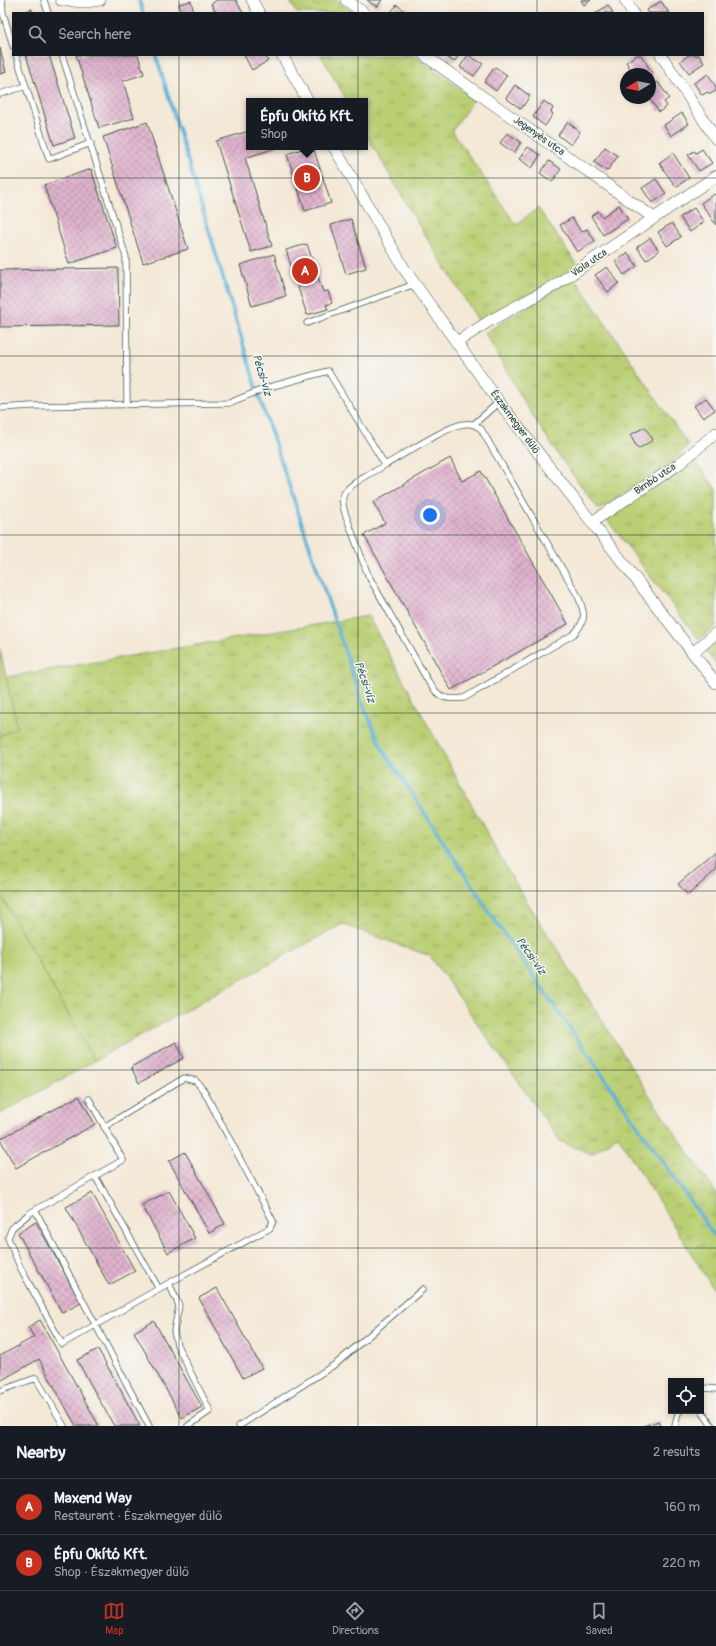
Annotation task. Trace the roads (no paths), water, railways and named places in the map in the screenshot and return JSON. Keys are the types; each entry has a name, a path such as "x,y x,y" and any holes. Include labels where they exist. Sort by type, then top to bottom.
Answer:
{"street":[{"path":"61,0 85,2 100,0"},
{"path":"252,0 258,12"},
{"path":"346,0 363,12"},
{"path":"625,0 632,12"},
{"path":"283,56 306,98"},
{"name":"Jegenyés utca","path":"425,56 654,218"},
{"path":"662,56 716,139"},
{"name":"Északmegyer dűlő","path":"336,150 405,270 499,402 716,683"},
{"name":"Viola utca","path":"457,342 491,320 554,286 716,176"},
{"name":"Bimbó utca","path":"592,522 678,464 716,433"},
{"path":"692,653 716,633"}],"lane":[{"path":"2,0 3,13 12,43"},
{"path":"44,0 48,12"},
{"path":"16,56 49,159 91,144"},
{"path":"62,56 126,257 127,404"},
{"path":"0,94 26,86"},
{"path":"307,323 416,284"},
{"path":"0,408 32,406 228,403 266,388 328,371 385,465"},
{"path":"474,424 499,402"},
{"path":"464,424 474,424 481,429 578,596 584,611 583,625 574,634 464,698 450,700 438,695 428,681 368,574 342,504 343,495 349,488 385,465 449,429 464,424"},
{"path":"88,1099 104,1127 123,1160 36,1210 12,1228 8,1238 20,1267 62,1344 270,1228 273,1221 204,1091 196,1081 184,1078 104,1127"},
{"path":"95,1176 159,1289"},
{"path":"36,1210 148,1426"},
{"path":"169,1283 179,1306 174,1331 177,1345 210,1411 188,1426"},
{"path":"239,1426 337,1364 423,1289"},
{"path":"0,1391 36,1378 64,1426"},
{"path":"704,1388 716,1390"},
{"path":"675,1426 678,1414"},
{"path":"704,1414 712,1426"}],"waterway":[{"name":"Pécsi-víz","path":"139,0 143,12"},
{"name":"Pécsi-víz","path":"156,56 257,390 362,702 382,748 498,925 716,1238"}],"place":[{"name":"Épfu Okító Kft.","path":"307,178"},
{"name":"Maxend Way","path":"305,271"}]}
